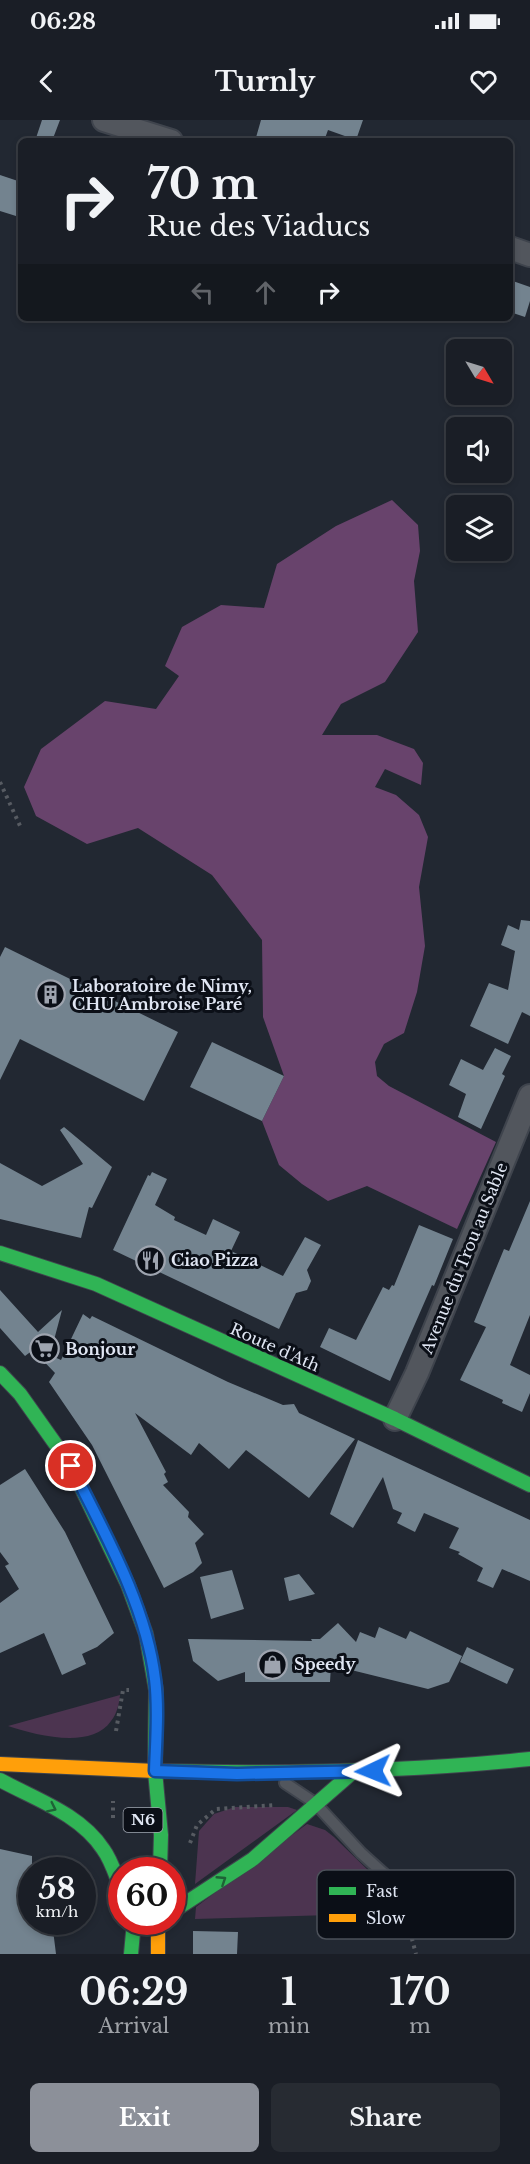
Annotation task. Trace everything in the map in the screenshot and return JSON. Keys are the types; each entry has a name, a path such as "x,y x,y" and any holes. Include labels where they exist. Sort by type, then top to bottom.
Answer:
{"main road":[{"name":"Route d'Ath","path":"0,1253 96,1284 395,1419 530,1485"},
{"name":"N6","path":"0,1372 20,1394 71,1466 128,1585 146,1634 156,1680 155,1771 161,1835 160,1857"},
{"path":"0,1764 272,1774 456,1767 530,1759"},
{"name":"N6","path":"145,1811 155,1771"},
{"path":"186,1903 253,1859 352,1772"},
{"path":"0,1780 72,1818 90,1832 108,1860"},
{"path":"131,1954 133,1935"},
{"path":"158,1935 158,1954"}],"street":[{"path":"104,120 161,138"},
{"path":"513,249 530,255"},
{"name":"Avenue du Trou au Sable","path":"395,1419 417,1373 530,1096"}],"lane":[{"path":"272,1774 315,1803 380,1870"}],"path":[{"path":"0,782 21,828"},
{"path":"116,1731 123,1690 129,1690"},
{"path":"189,1847 197,1825 216,1809 226,1806 281,1804"},
{"path":"412,1939 416,1954"}],"shaded area":[{"path":"392,500 418,525 420,551 414,581 418,632 385,682 341,704 322,735 377,735 414,749 423,763 421,785 385,769 375,787 396,795 419,815 428,837 419,887 425,946 417,992 404,1033 384,1044 375,1062 377,1076 389,1086 496,1142 457,1229 367,1186 328,1201 279,1165 262,1121 284,1076 263,1017 262,940 212,875 138,828 87,844 36,816 24,787 41,749 105,701 156,709 179,676 165,666 182,627 221,605 264,608 277,564 336,526"},
{"path":"120,1695 113,1718 102,1730 90,1735 62,1738 8,1726"},
{"path":"235,1807 288,1807 297,1810 195,1884 199,1831 214,1814"},
{"path":"307,1824 325,1830 368,1870 317,1870 317,1915 195,1919 196,1907"}],"building":[{"path":"42,120 60,120 53,138 36,138"},
{"path":"261,120 363,120 357,138 328,130 325,138 256,138"},
{"path":"0,175 18,181 18,209 16,216 0,211"},
{"path":"513,281 530,287 530,301 525,317 513,313"},
{"path":"521,920 530,921 530,1016 522,1012 508,1044 470,1026 489,983 508,990 515,951 501,945 508,925 519,930"},
{"name":"Laboratoire de Nimy, CHU Ambroise Paré","path":"5,947 178,1032 144,1101 20,1039 0,1080 0,957"},
{"path":"212,1042 284,1076 262,1121 190,1087"},
{"path":"495,1048 511,1056 502,1074 505,1076 481,1129 458,1117 466,1094 449,1085 461,1059 483,1070"},
{"path":"64,1127 112,1167 92,1208 89,1207 81,1238 0,1219 0,1163 42,1186 83,1164 60,1130"},
{"path":"152,1172 167,1179 155,1205 175,1217 174,1220 206,1235 213,1219 240,1232 231,1251 283,1276 305,1237 321,1245 307,1270 311,1281 307,1290 296,1293 279,1329 113,1250 148,1175 150,1176"},
{"path":"530,1201 530,1315 510,1365 530,1375 530,1393 522,1412 502,1403 503,1400 460,1380 486,1327 474,1322 504,1249 509,1251"},
{"path":"419,1225 453,1239 390,1381 320,1347 329,1328 356,1340 383,1287 389,1290 392,1285 394,1286"},
{"path":"0,1290 38,1332 62,1310 50,1355 61,1360 83,1314 90,1319 92,1316 228,1382 283,1405 294,1404 299,1413 355,1439 309,1498 246,1450 229,1469 199,1443 191,1455 135,1413 166,1472 164,1474 168,1482 163,1485 189,1512 188,1517 204,1534 195,1543 202,1563 193,1572 164,1588 92,1445 49,1382 55,1373 33,1350 25,1356 0,1328"},
{"path":"358,1440 530,1520 530,1581 502,1569 493,1588 477,1581 483,1568 458,1554 460,1552 449,1548 459,1528 424,1513 415,1532 397,1523 402,1513 393,1509 383,1477 353,1528 330,1514"},
{"path":"25,1469 65,1532 114,1633 97,1647 82,1654 86,1664 62,1675 44,1633 0,1653 0,1603 19,1589 5,1566 9,1564 0,1552 0,1485"},
{"path":"232,1570 244,1609 211,1619 200,1577"},
{"path":"299,1574 315,1594 289,1601 284,1578"},
{"path":"338,1623 356,1642 360,1632 375,1638 379,1627 406,1639 410,1631 462,1656 449,1682 428,1689 331,1665 330,1682 245,1682 245,1672 218,1681 193,1661 188,1639 312,1641 311,1639 320,1639"},
{"path":"467,1647 514,1669 507,1684 460,1662"},
{"path":"0,1849 32,1856 18,1857 18,1935 54,1935 56,1954 0,1954"},
{"path":"193,1931 238,1932 237,1954 193,1954"}],"traffic: fast":[{"path":"0,1253 96,1284 395,1419 530,1485"},
{"path":"0,1373 20,1394 71,1466 128,1585 146,1634 156,1690 155,1771 161,1835 160,1857"},
{"path":"155,1771 343,1771 436,1767 530,1759"},
{"path":"186,1903 253,1859 353,1772"},
{"path":"0,1780 70,1817 93,1837 108,1858"},
{"path":"131,1954 133,1935"}],"traffic: slow":[{"path":"0,1764 155,1771"},
{"path":"158,1935 158,1954"}],"place":[{"name":"Laboratoire de Nimy, CHU Ambroise Paré","path":"51,995"},
{"name":"Ciao Pizza","path":"150,1260"},
{"name":"Bonjour","path":"44,1349"},
{"name":"Speedy","path":"273,1664"}],"route":[{"path":"71,1466 128,1585 146,1634 156,1680 155,1771 272,1774 373,1771"}]}
